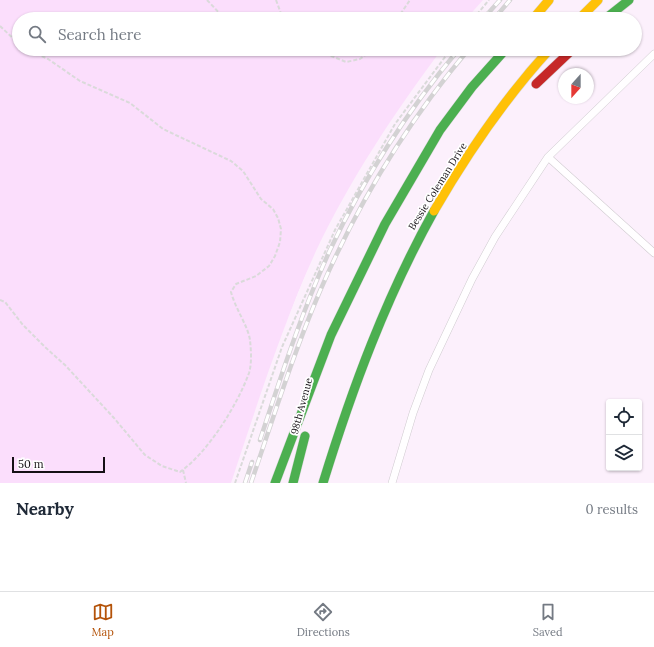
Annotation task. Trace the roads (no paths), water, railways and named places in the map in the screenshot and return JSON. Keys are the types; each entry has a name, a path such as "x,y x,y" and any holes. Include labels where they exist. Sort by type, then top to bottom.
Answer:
{"main road":[{"path":"539,12 549,0"},
{"path":"586,12 598,0"},
{"path":"614,12 629,0"},
{"path":"275,483 331,335 374,244 411,176 440,130 472,87 500,56"},
{"name":"Bessie Coleman Drive","path":"368,350 402,271 421,232 453,178 490,123 544,56"},
{"path":"532,89 565,56"},
{"path":"453,178 510,112"},
{"name":"98th Avenue","path":"293,483 331,335"},
{"path":"323,483 368,350"},
{"path":"333,483 338,455 368,350"}],"lane":[{"path":"392,483 413,413 426,377 453,318 495,237 548,157 654,54"},
{"path":"548,157 654,253"}],"railway":[{"path":"489,12 500,0"},
{"path":"500,12 510,0"},
{"path":"260,440 301,320 320,273 343,223 388,145 422,96 453,56"},
{"path":"251,483 301,339 320,291 350,227 367,196 405,135 425,105 464,56"},
{"path":"245,483 252,462"}]}
